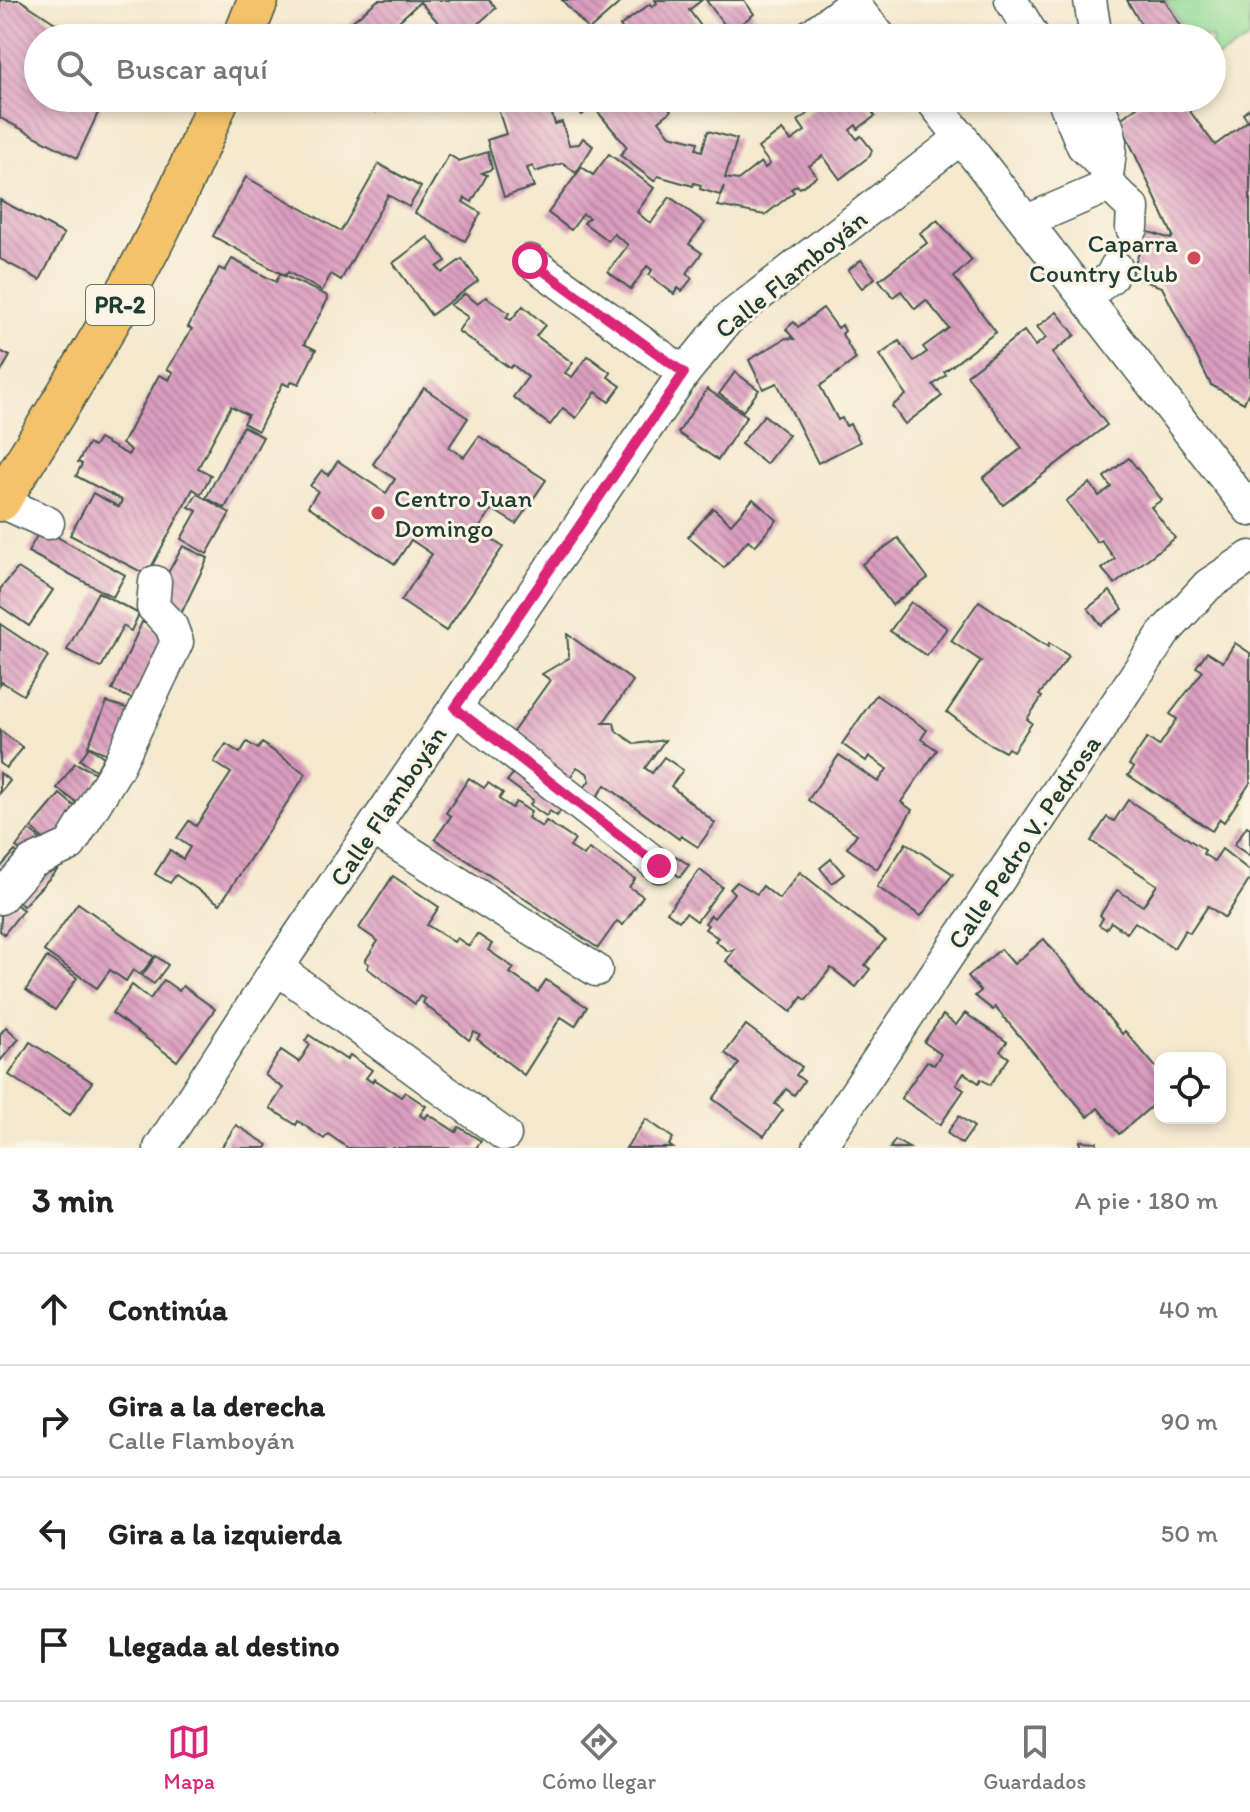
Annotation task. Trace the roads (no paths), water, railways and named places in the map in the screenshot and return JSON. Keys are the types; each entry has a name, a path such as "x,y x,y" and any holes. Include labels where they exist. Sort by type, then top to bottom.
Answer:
{"main road":[{"path":"249,24 258,0"},
{"name":"PR-2","path":"0,501 157,241 213,112"}],"street":[{"path":"1011,0 1026,24"},
{"path":"1090,0 1094,24"},
{"path":"824,24 852,2 870,24"},
{"path":"941,112 1250,510"},
{"path":"1069,112 1083,146 1133,208 1132,228"},
{"path":"1100,112 1110,139 1107,177"},
{"name":"Calle Flamboyán","path":"160,1148 277,968 684,373 728,319 962,137"},
{"path":"1027,221 1107,177"},
{"path":"530,261 684,373"},
{"path":"1085,297 1111,277 1116,267"},
{"path":"0,501 48,523"},
{"name":"Calle Pedro V. Pedrosa","path":"819,1148 1164,633 1208,585 1250,557"},
{"path":"0,898 32,862 70,845 117,768 158,689 177,642 171,626 153,607 155,582"},
{"path":"455,708 659,866"},
{"path":"373,829 596,970"},
{"path":"277,968 505,1135"}],"place":[{"name":"Caparra Country Club","path":"1194,258"},
{"name":"Centro Juan Domingo","path":"378,513"}]}
